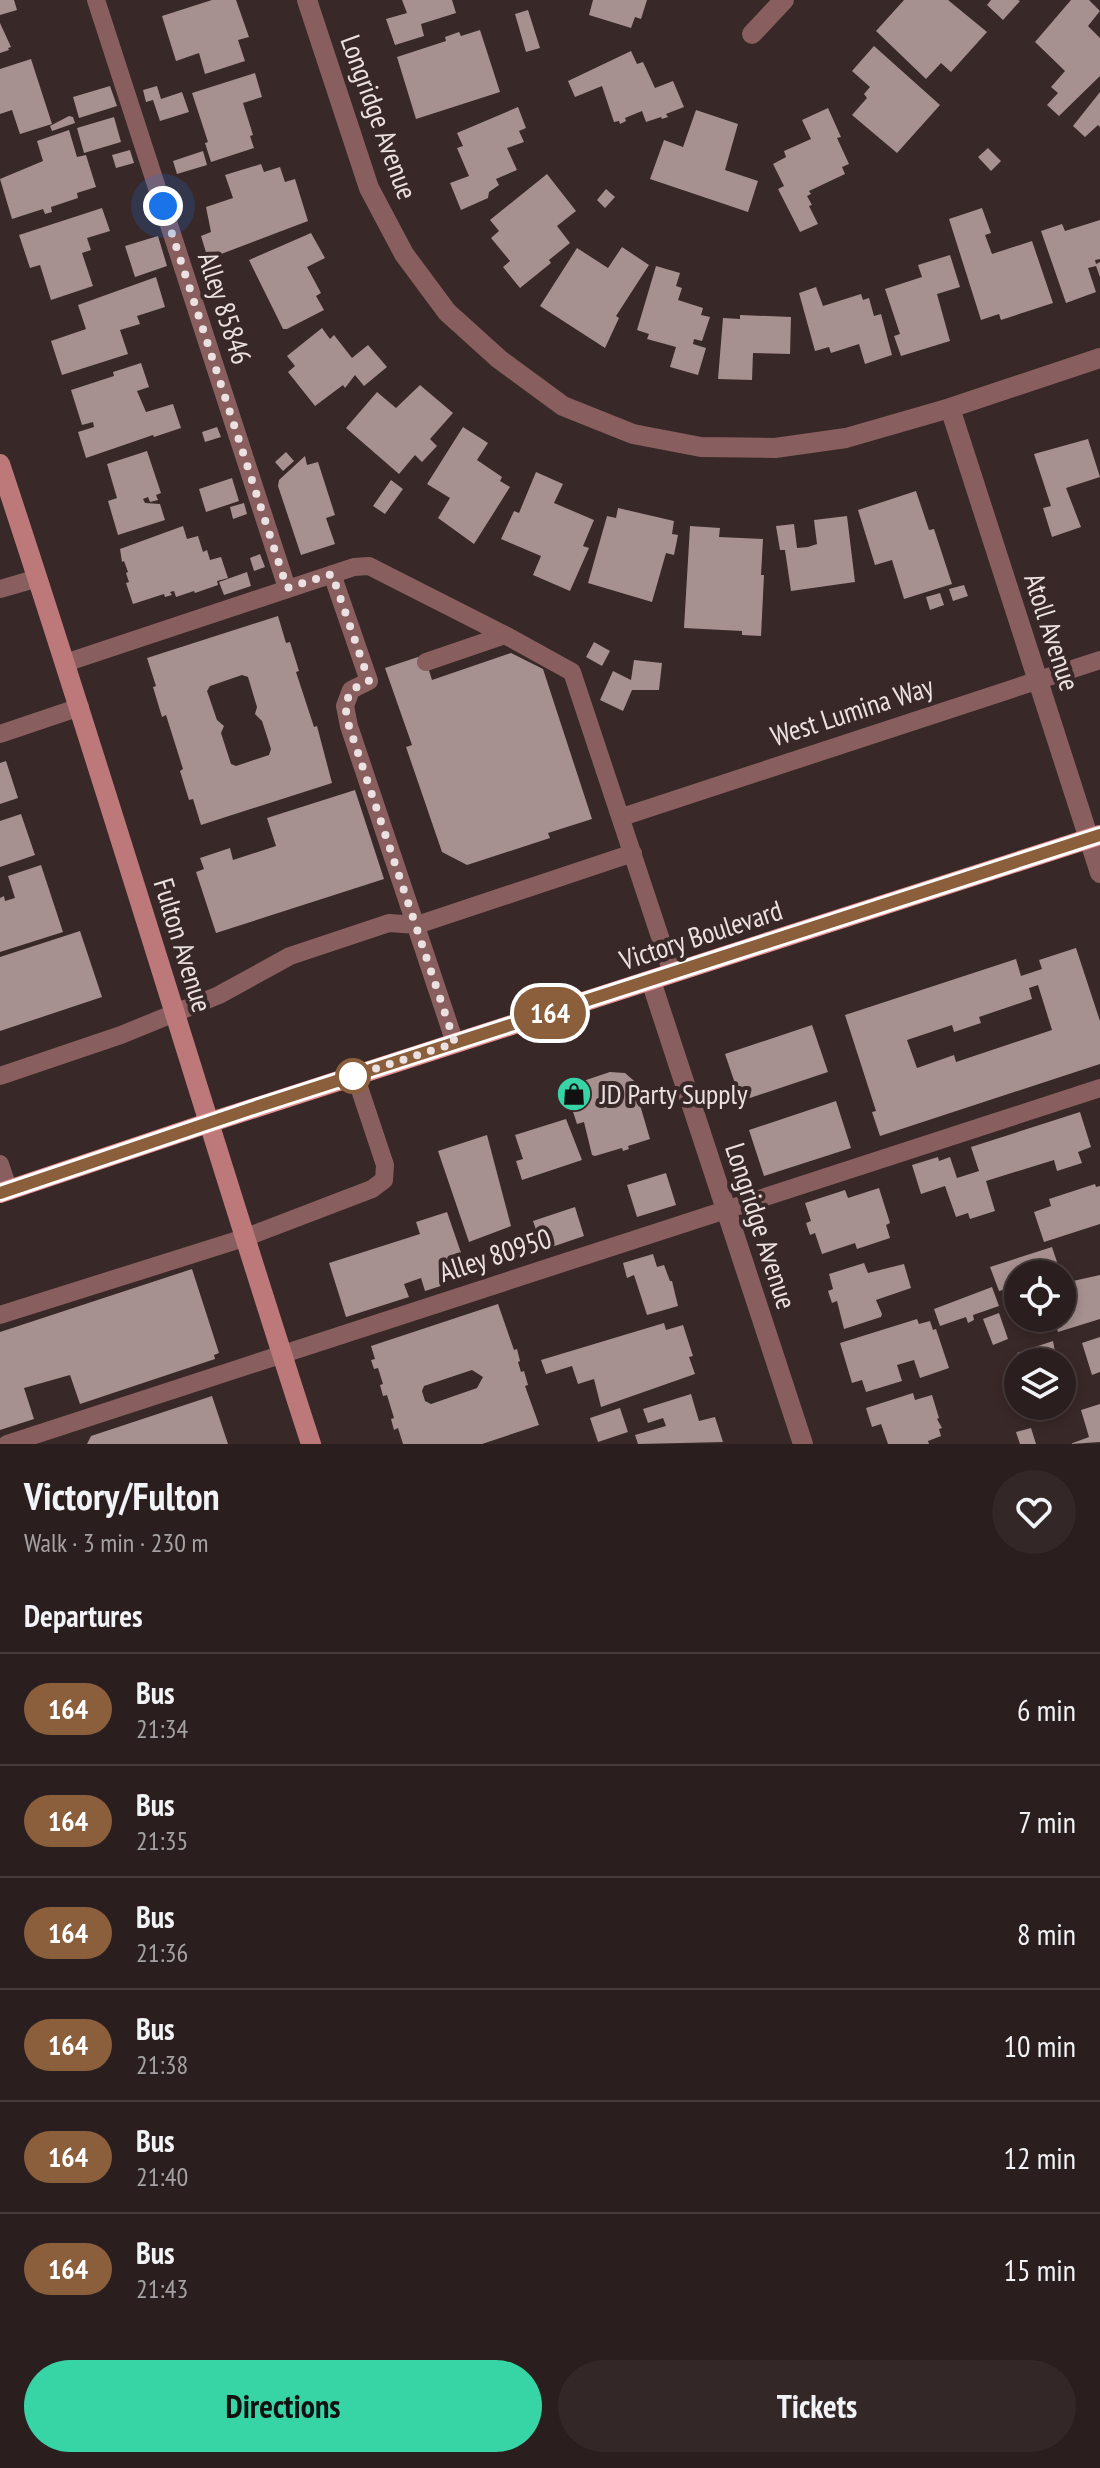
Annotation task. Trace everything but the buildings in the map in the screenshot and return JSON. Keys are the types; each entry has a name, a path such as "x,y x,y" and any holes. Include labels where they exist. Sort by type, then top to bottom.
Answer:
{"main road":[{"name":"Victory Boulevard","path":"4,1192 355,1075 1094,837"}],"street":[{"name":"Longridge Avenue","path":"307,0 369,188 404,254 447,312 499,359 563,406 633,434 701,447 775,448 846,438 950,408 1100,358"},
{"path":"752,34 784,0"},
{"name":"Atoll Avenue","path":"950,408 1038,680 1094,837 1100,873"},
{"name":"Fulton Avenue","path":"0,464 80,707 311,1444"},
{"name":"Longridge Avenue","path":"651,981 803,1444"}],"lane":[{"name":"Alley 85846","path":"96,0 287,588"},
{"path":"65,663 287,588 354,567 369,566 505,635 572,672 672,973"},
{"path":"332,574 369,681"},
{"path":"0,589 38,578"},
{"path":"426,662 505,635"},
{"name":"West Lumina Way","path":"622,817 1100,660"},
{"path":"388,675 351,690 345,706 455,1043"},
{"path":"0,734 80,707"},
{"path":"0,1076 121,1035 175,1013 228,991 290,956 389,923 417,925 633,853"},
{"path":"0,1315 244,1238 372,1189 384,1180 385,1165 355,1075"},
{"name":"Alley 80950","path":"7,1444 59,1436 282,1355 1100,1088"},
{"path":"0,1164 4,1192"}],"bus line":[{"name":"164","path":"0,1193 259,1106 1100,835"}],"place":[{"name":"JD Party Supply","path":"574,1094"}],"route":[{"path":"163,206 287,588 332,574 369,681 351,690 345,706 349,726 455,1043 353,1076"}]}
